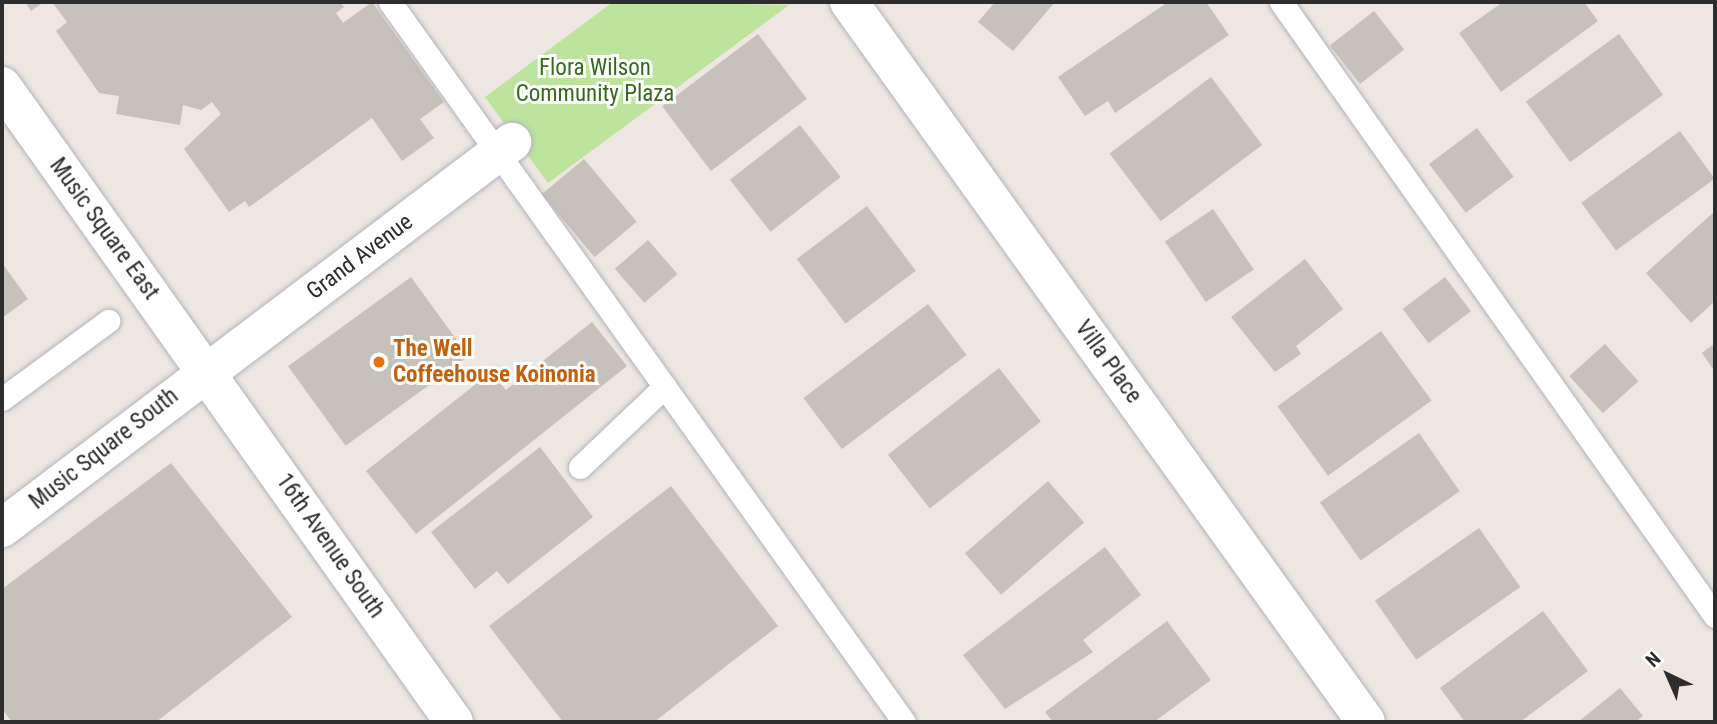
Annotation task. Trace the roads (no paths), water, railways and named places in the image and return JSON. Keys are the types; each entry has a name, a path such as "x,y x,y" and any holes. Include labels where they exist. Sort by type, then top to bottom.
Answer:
{"street":[{"name":"Villa Place","path":"849,2 1366,722"},
{"name":"Music Square East","path":"2,86 207,370"},
{"name":"Grand Avenue","path":"207,370 506,148"},
{"name":"Music Square South","path":"2,528 207,370"},
{"name":"16th Avenue South","path":"207,370 451,721"}],"lane":[{"path":"390,2 506,148 665,386 904,722"},
{"path":"1281,2 1715,616"},
{"path":"2,399 108,321"},
{"path":"580,467 665,386"}],"place":[{"name":"The Well Coffeehouse Koinonia","path":"379,362"}],"park label":[{"name":"Flora Wilson Community Plaza","path":"595,81"}]}
